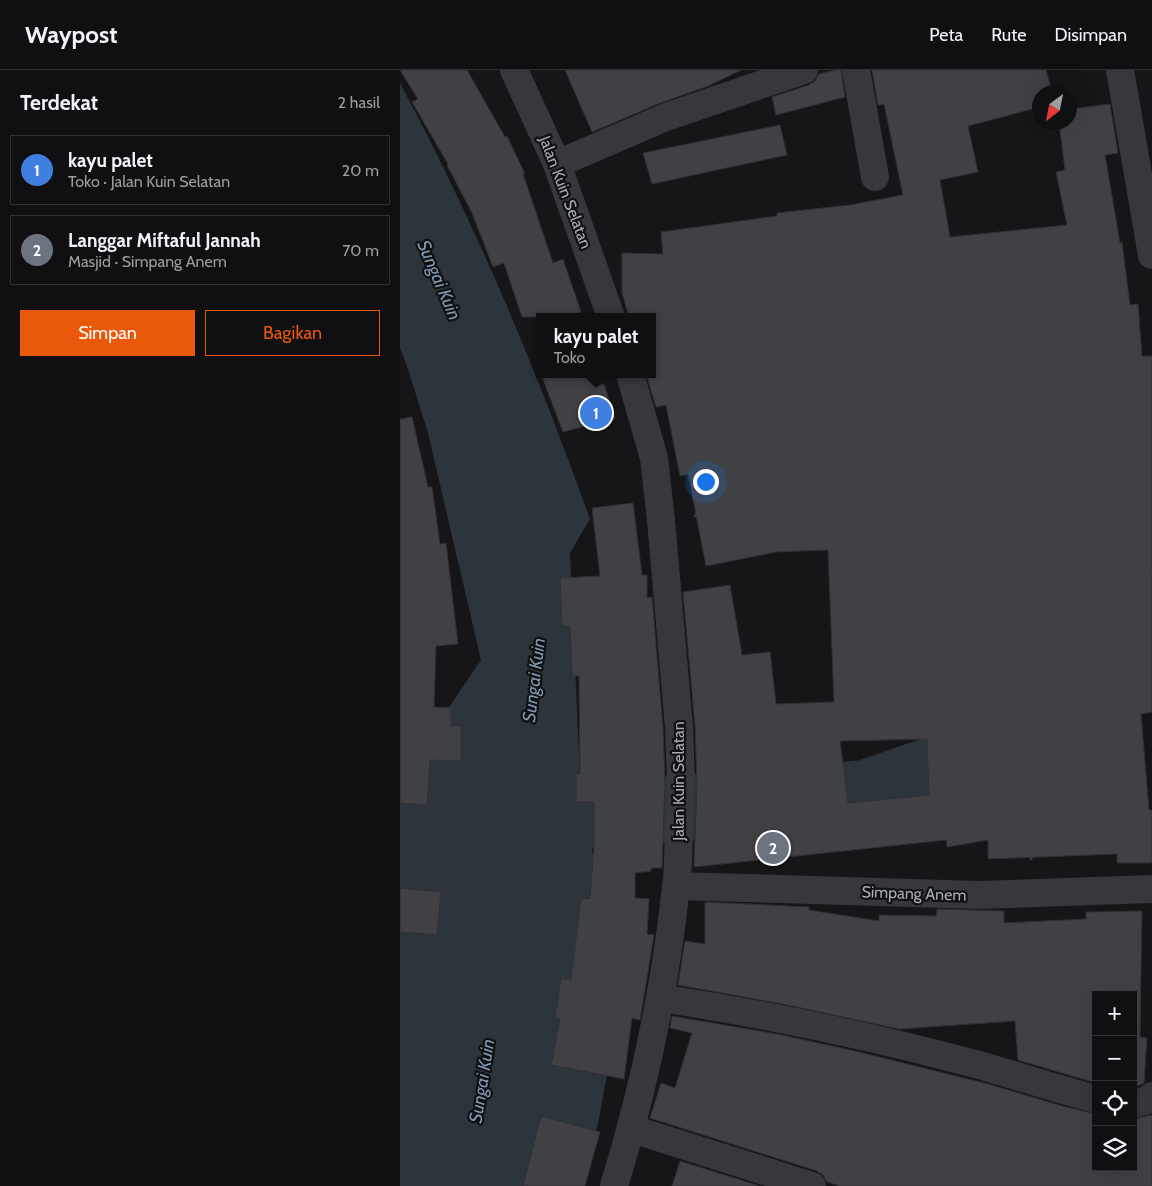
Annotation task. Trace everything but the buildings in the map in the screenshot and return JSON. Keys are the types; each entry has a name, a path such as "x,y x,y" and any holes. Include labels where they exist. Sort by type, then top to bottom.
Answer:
{"street":[{"name":"Jalan Kuin Selatan","path":"514,70 557,164 610,313"},
{"path":"557,164 666,117 804,70"},
{"path":"856,70 875,177"},
{"path":"1120,70 1152,255"},
{"name":"Jalan Kuin Selatan","path":"614,1186 632,1129 660,998 676,886 681,782 679,727 654,458 631,378"},
{"name":"Simpang Anem","path":"676,886 979,895 1152,889"},
{"path":"660,998 744,1011 857,1034 1092,1098"},
{"path":"1137,1103 1148,1100 1152,1096"},
{"path":"632,1129 812,1186"}],"path":[{"path":"661,520 734,511 913,497 909,406 899,294 875,177"},
{"path":"978,414 1152,408"},
{"path":"1028,894 1040,772 1032,694 1021,673 1005,613 1005,497 1011,494 1077,490 1124,547 1132,564 1152,575"}],"water":[{"name":"Sungai Kuin","path":"400,83 454,189 503,298 570,463 590,519 570,553 581,801 623,990 584,1186 400,1186 400,780 481,660 428,433 400,348"}],"waterway":[{"path":"516,822 866,793 935,769 965,748 990,707"}],"place":[{"name":"kayu palet","path":"596,413"},
{"name":"Langgar Miftaful Jannah","path":"773,848"}]}
